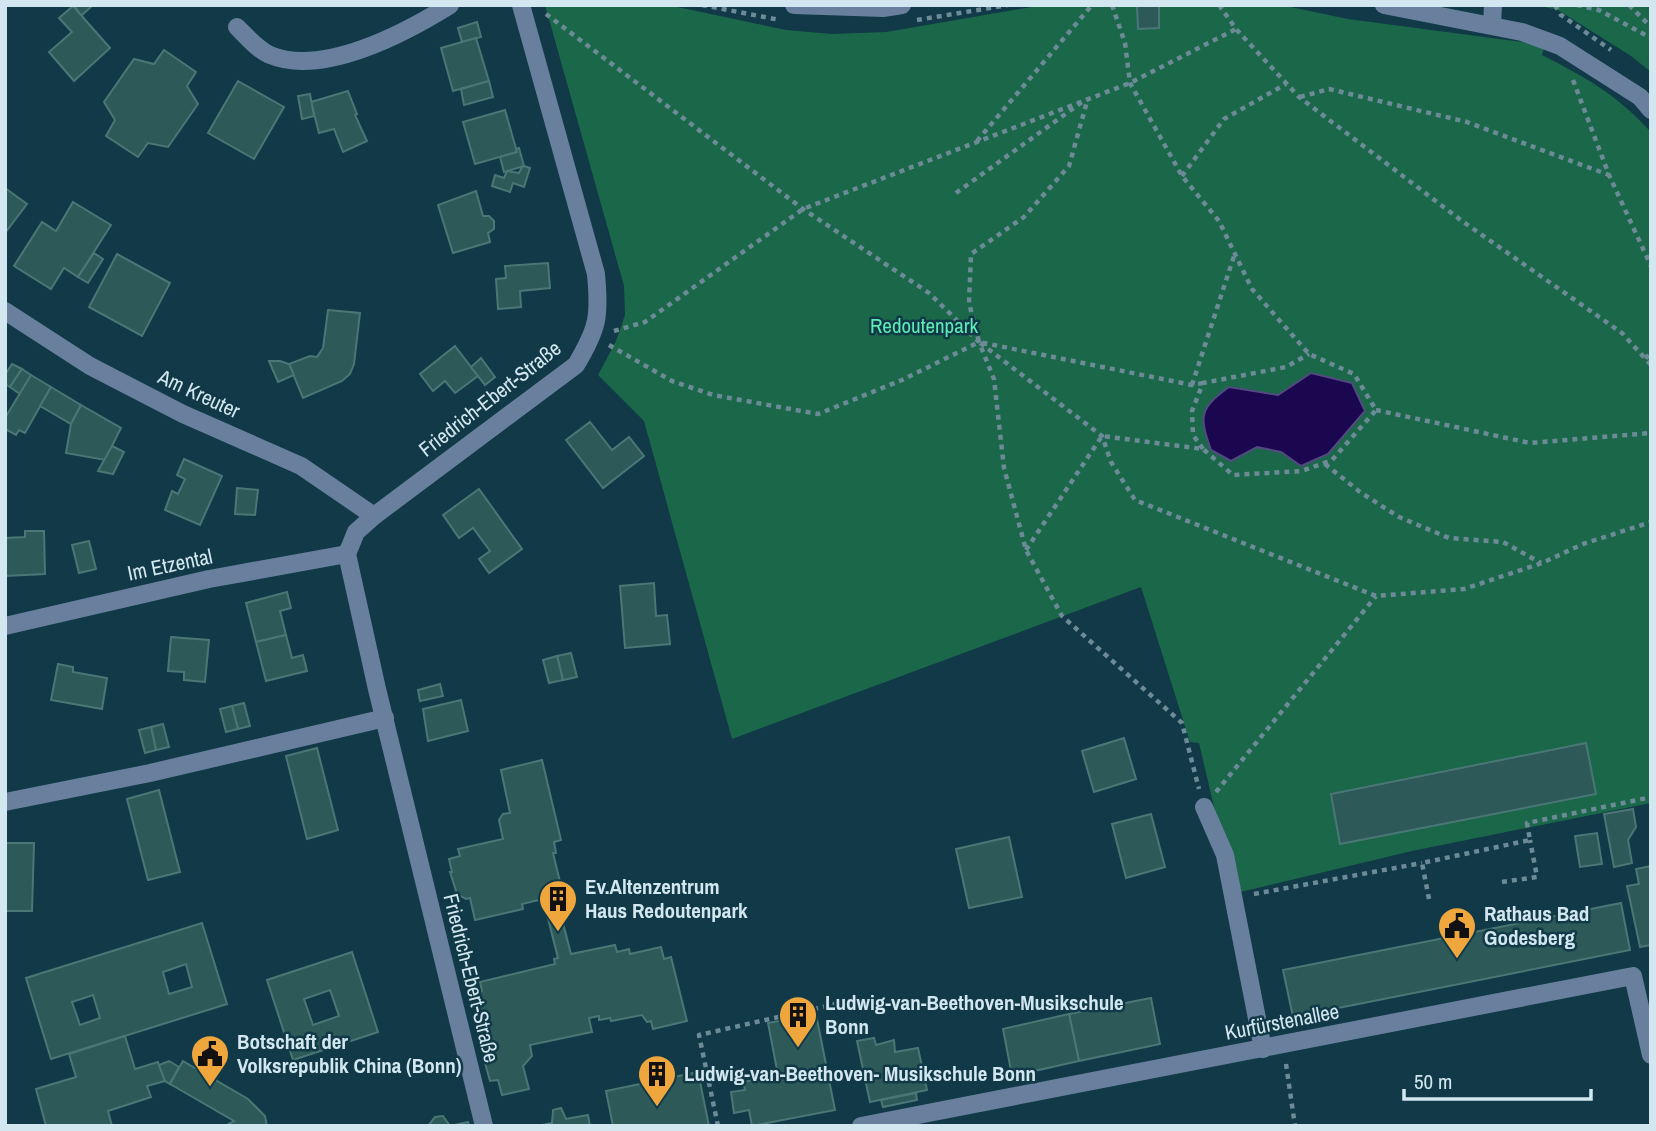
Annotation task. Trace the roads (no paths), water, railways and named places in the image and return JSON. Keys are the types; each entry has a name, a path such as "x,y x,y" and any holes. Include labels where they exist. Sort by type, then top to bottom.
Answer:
{"street":[{"path":"237,27 267,53 290,61 317,62 352,53 425,21 450,5"},
{"name":"Friedrich-Ebert-Straße","path":"484,1126 347,554 356,533 374,516 576,365 593,336 599,306 596,274 521,5"},
{"path":"793,5 883,8 902,5"},
{"path":"1384,5 1492,25 1522,32 1560,46 1640,97 1651,110"},
{"path":"1492,25 1493,5"},
{"name":"Am Kreuter","path":"5,311 90,366 183,414 301,466 374,516"},
{"name":"Im Etzental","path":"5,626 209,579 347,554"},
{"path":"5,802 385,718"},
{"path":"1204,807 1225,855 1263,1049"},
{"name":"Kurfürstenallee","path":"861,1126 1633,976 1651,1055"}],"place":[{"name":"Ev.Altenzentrum Haus Redoutenpark","path":"558,933"},
{"name":"Rathaus Bad Godesberg","path":"1457,960"},
{"name":"Ludwig-van-Beethoven-Musikschule Bonn","path":"798,1049"},
{"name":"Botschaft der Volksrepublik China (Bonn)","path":"210,1088"},
{"name":"Ludwig-van-Beethoven- Musikschule Bonn","path":"657,1108"}],"park label":[{"name":"Redoutenpark","path":"924,326"}]}
